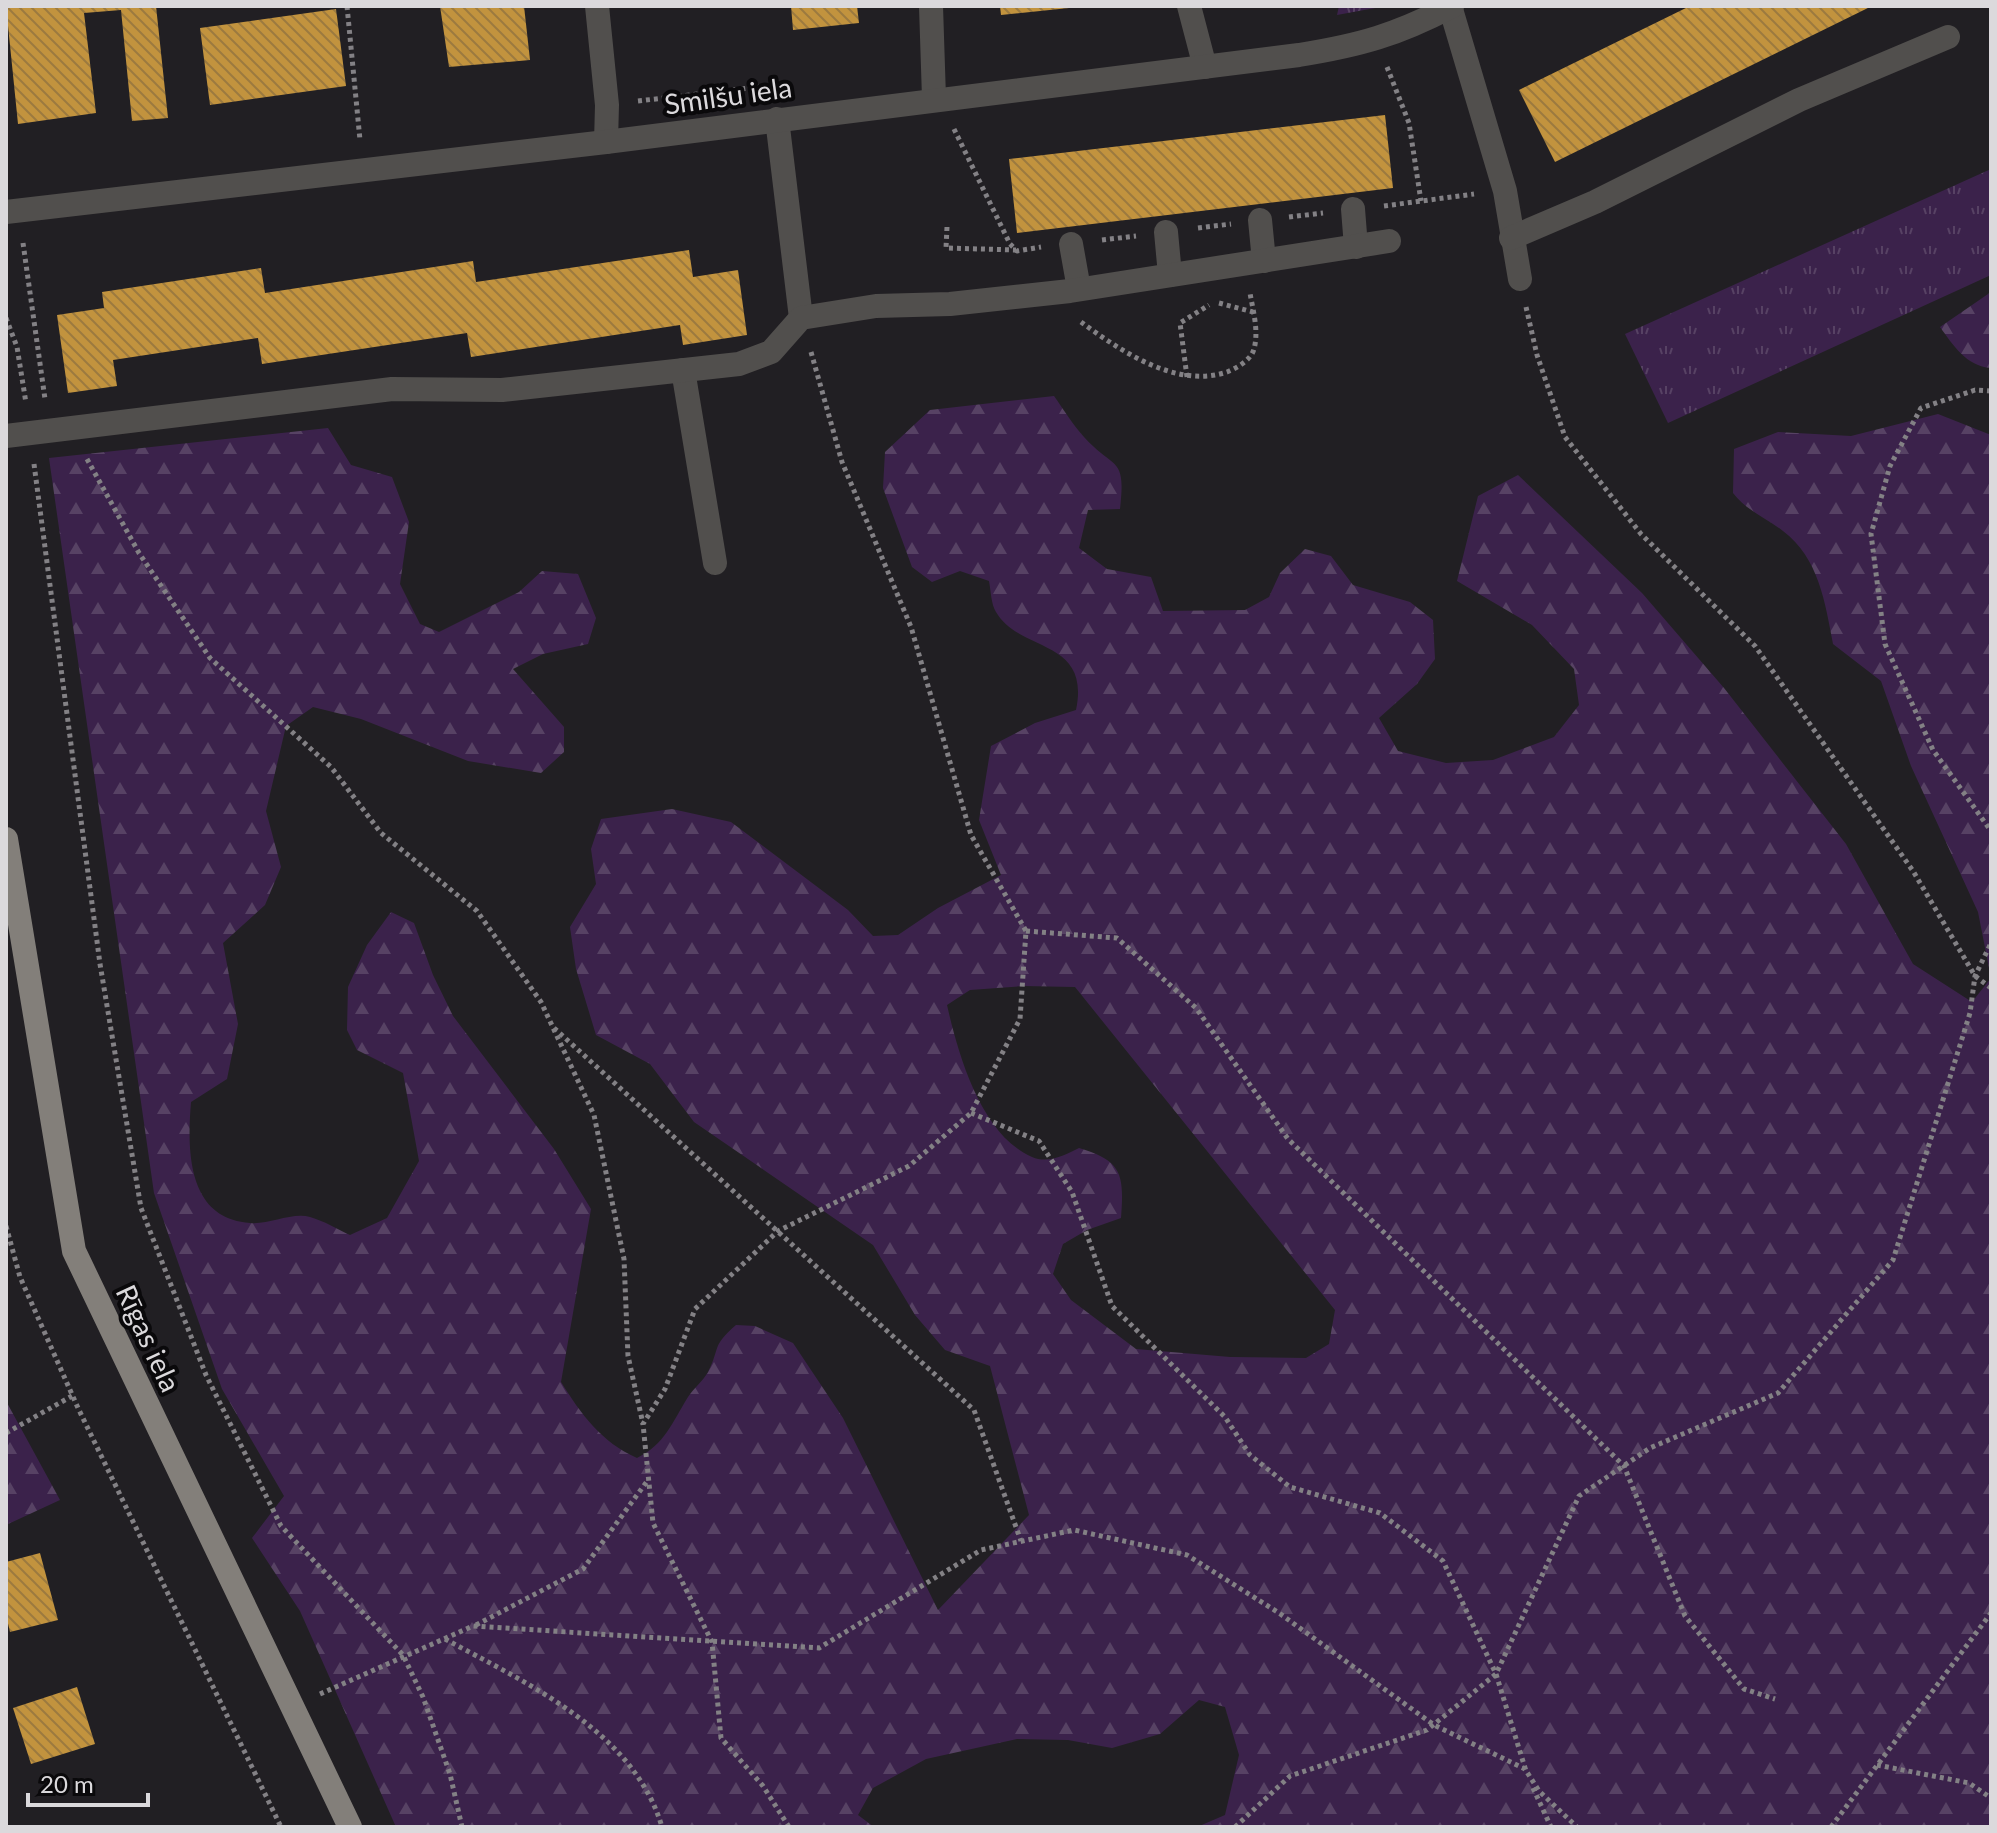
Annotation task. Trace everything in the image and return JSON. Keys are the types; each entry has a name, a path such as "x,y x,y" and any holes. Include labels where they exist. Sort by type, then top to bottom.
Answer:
{"main road":[{"name":"Rīgas iela","path":"6,839 74,1251 350,1827"}],"street":[{"path":"597,6 607,105 606,142"},
{"path":"931,6 934,98"},
{"path":"1189,6 1205,67"},
{"name":"Smilšu iela","path":"12,211 606,142 1363,45 1410,28 1451,6"},
{"path":"1451,6 1505,191 1520,279"},
{"path":"1511,238 1595,202 1799,100 1948,37"},
{"path":"777,119 801,318"},
{"path":"1353,209 1356,247"},
{"path":"1254,262 1260,220"},
{"path":"1166,232 1170,275"},
{"path":"39,431 392,389 502,390 739,364 771,352 801,318 876,306 950,304 1075,290 1389,241"},
{"path":"1071,244 1075,290"},
{"path":"683,370 715,563"}],"path":[{"path":"347,6 355,64 361,169"},
{"path":"1384,58 1409,123 1421,201"},
{"path":"12,211 100,964 141,1208 206,1375 281,1526 403,1655 423,1697 450,1774 462,1827"},
{"path":"947,227 946,248 1017,251"},
{"path":"1075,290 1079,320 1088,327 1150,364 1187,377 1215,376 1238,368 1254,351 1254,262"},
{"path":"1520,279 1537,355 1565,437 1641,534 1755,646 1913,871 1975,976 1991,988"},
{"path":"1187,377 1180,323 1205,306 1223,302 1253,312"},
{"path":"6,318 39,431 139,553 210,658 331,767 381,833 477,911 541,1002 594,1115 624,1259 628,1356 643,1424 653,1523 712,1642 721,1738 763,1786 789,1827"},
{"path":"643,1424 665,1389 695,1309 778,1231 909,1166 971,1113 1020,1019 1026,931 971,835 911,627 842,462 801,318"},
{"path":"1991,391 1975,390 1921,408 1890,466 1871,534 1885,644 1933,750 1991,831"},
{"path":"1026,931 1117,938 1196,1008 1288,1139 1624,1466 1685,1616 1744,1689 1775,1699"},
{"path":"1235,1827 1290,1776 1427,1730 1496,1674 1579,1496 1650,1448 1778,1393 1893,1260 1970,1013 1975,976 1991,943"},
{"path":"552,1026 974,1410 1021,1541"},
{"path":"971,1113 1039,1141 1072,1192 1112,1306 1225,1417 1250,1455 1290,1487 1380,1513 1443,1561 1496,1674 1525,1769 1551,1827"},
{"path":"6,1226 20,1277 72,1396 281,1827"},
{"path":"6,1433 72,1396"},
{"path":"290,1707 473,1626 583,1569 648,1479"},
{"path":"473,1626 819,1648 981,1550 1074,1530 1187,1555 1279,1613 1434,1725 1525,1769 1539,1791 1577,1827"},
{"path":"1831,1827 1991,1613"},
{"path":"444,1638 546,1694 613,1748 653,1798 662,1827"},
{"path":"1877,1765 1969,1783 1991,1798"}],"green space":[{"path":"1339,6 1386,6 1337,15"},
{"path":"1991,169 1991,275 1668,423 1625,334"},
{"path":"1991,292 1991,368 1967,359 1940,327"},
{"path":"1054,396 1084,437 1116,466 1121,480 1120,509 1088,510 1079,548 1107,569 1151,577 1163,611 1245,610 1269,597 1280,573 1305,549 1331,556 1353,585 1410,602 1433,620 1435,659 1417,684 1379,718 1398,751 1446,763 1493,760 1554,737 1579,705 1574,669 1532,625 1457,581 1478,496 1518,475 1642,593 1724,688 1846,844 1913,964 1972,1002 1991,978 1991,1827 1197,1827 1225,1815 1239,1755 1225,1707 1199,1700 1160,1734 1112,1748 1068,1740 1017,1739 926,1759 873,1788 858,1815 874,1827 396,1827 300,1611 252,1538 284,1496 222,1389 154,1193 49,458 328,428 351,465 392,477 409,522 400,584 420,624 439,632 519,592 542,571 578,574 596,618 588,644 543,654 513,669 564,727 564,752 541,773 468,761 361,719 313,707 286,726 266,811 281,867 265,905 223,943 238,1024 227,1079 191,1102 190,1141 195,1179 214,1209 229,1219 250,1223 303,1216 350,1235 387,1218 419,1161 403,1073 357,1050 347,1030 348,987 367,945 391,912 414,923 433,975 453,1016 554,1149 591,1209 561,1382 584,1416 613,1444 637,1458 655,1446 667,1432 688,1397 708,1372 720,1343 736,1325 755,1326 793,1343 843,1418 938,1610 1029,1515 990,1366 945,1350 915,1315 873,1245 694,1122 650,1064 596,1035 576,969 570,927 596,884 591,849 601,819 672,809 731,822 848,910 873,936 898,935 938,908 1001,875 979,820 991,746 1035,723 1076,710 1078,687 1073,670 1064,658 1007,625 996,612 989,581 960,571 932,582 912,567 883,488 885,452 930,410","holes":["1024,986 1075,987 1335,1310 1329,1344 1306,1358 1230,1357 1136,1349 1071,1300 1053,1274 1063,1244 1087,1230 1121,1218 1122,1191 1118,1172 1105,1158 1079,1148 1044,1160 1014,1146 999,1131 974,1091 947,1005 970,990"]},
{"path":"1938,414 1991,435 1991,978 1978,912 1911,766 1881,681 1833,644 1818,582 1805,554 1783,531 1744,505 1733,493 1734,449 1778,432 1851,436"},
{"path":"6,1401 60,1500 6,1525"}],"building":[{"path":"6,6 156,6 168,118 132,121 121,10 84,13 96,113 18,124"},
{"path":"440,6 524,6 530,60 449,67"},
{"path":"791,6 857,6 859,23 793,30"},
{"path":"1000,6 1069,6 1069,8 1001,15"},
{"path":"1690,6 1872,6 1555,162 1519,90"},
{"path":"336,9 346,86 210,105 200,28"},
{"path":"1385,115 1393,188 1017,233 1009,159"},
{"path":"689,250 693,277 738,270 747,335 683,345 680,325 471,357 467,333 262,364 258,338 113,360 117,386 68,393 57,315 104,308 102,292 261,268 265,293 473,261 476,282"},
{"path":"40,1553 58,1620 10,1632 6,1615 6,1562"},
{"path":"77,1687 95,1744 31,1764 13,1708"}]}
